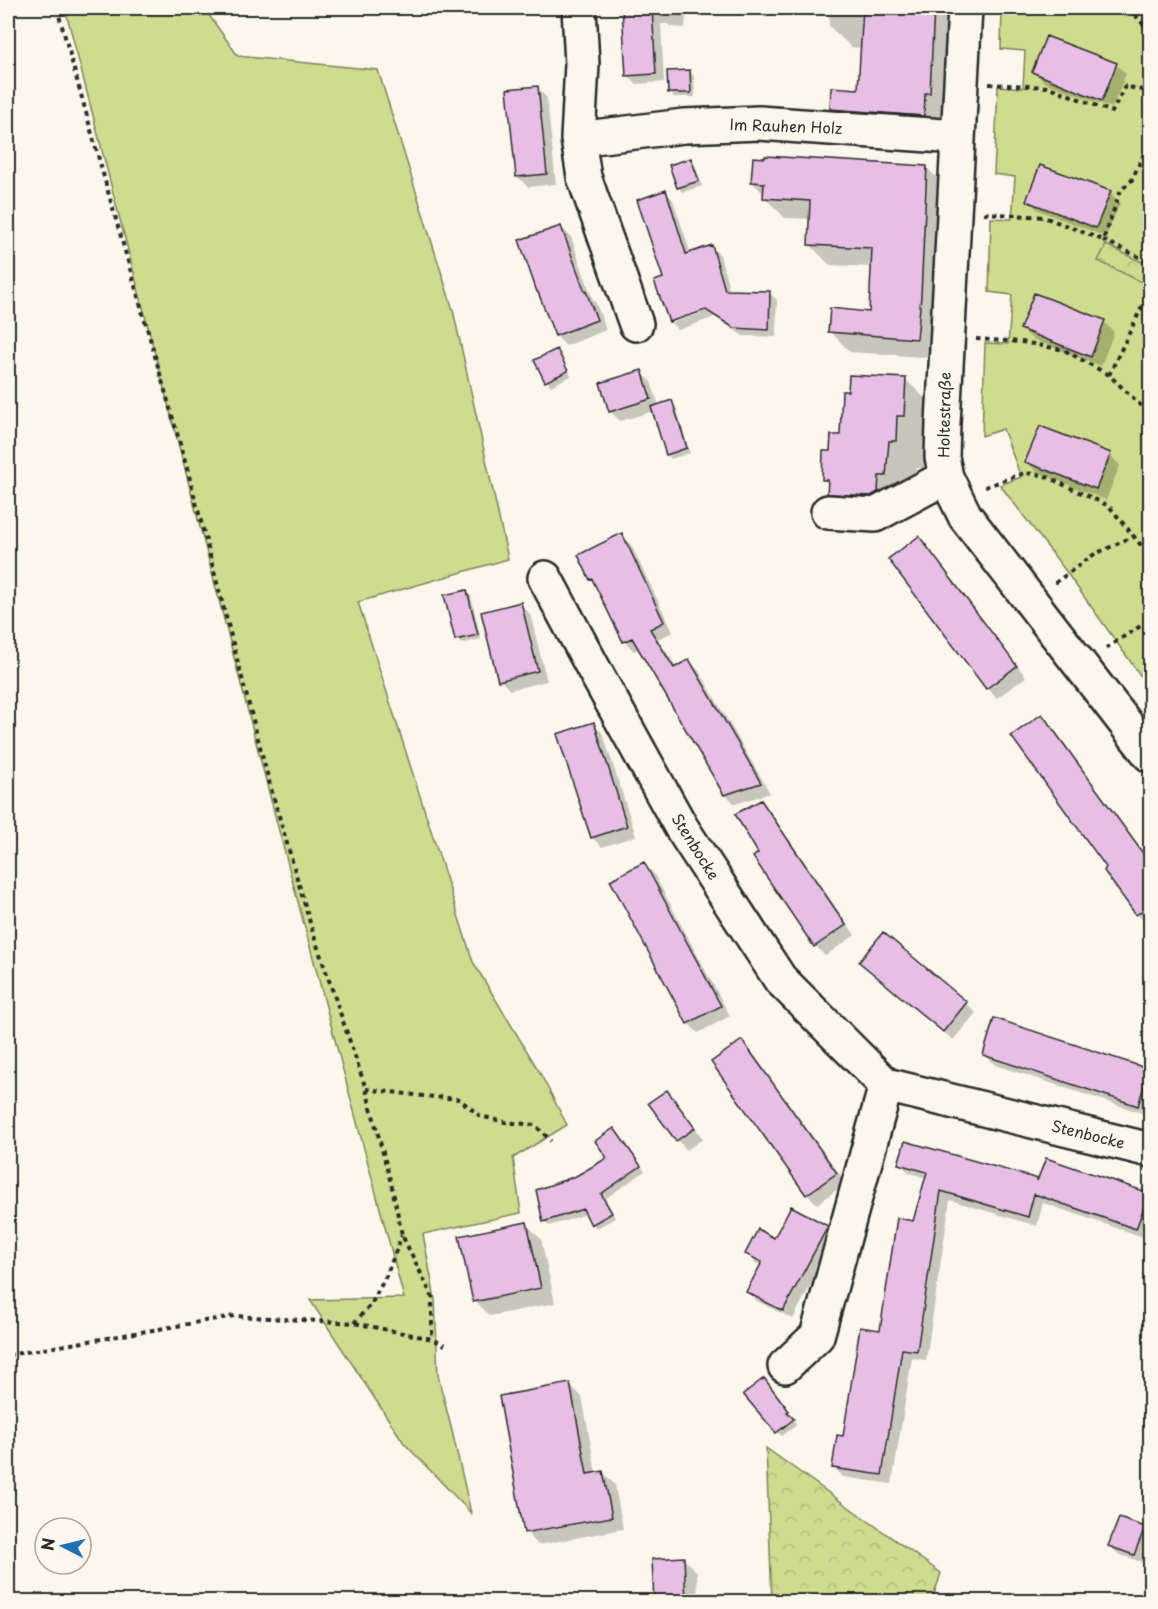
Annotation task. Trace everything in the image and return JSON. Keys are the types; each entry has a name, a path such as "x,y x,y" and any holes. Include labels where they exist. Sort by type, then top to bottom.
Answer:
{"street":[{"path":"579,8 582,64 578,139 584,177 636,324"},
{"name":"Holtestraße","path":"965,8 942,457 951,487 965,516 1150,755"},
{"name":"Im Rauhen Holz","path":"578,139 684,126 759,123 958,136"},
{"path":"828,512 875,515 951,487"},
{"name":"Stenbocke","path":"545,578 681,827 780,979 886,1085 1150,1150"},
{"path":"785,1366 817,1336 886,1085"}],"path":[{"path":"57,8 187,468 270,785 313,933 366,1089 402,1234 432,1296 432,1339"},
{"path":"1129,8 1150,32"},
{"path":"962,83 1049,87 1112,112 1125,86 1150,92"},
{"path":"1103,240 1121,190 1132,180 1150,140"},
{"path":"954,211 1044,216 1150,262"},
{"path":"1109,375 1150,290"},
{"path":"947,336 1022,342 1064,350 1109,375 1150,414"},
{"path":"951,487 1024,473 1043,475 1109,506 1140,544 1150,533"},
{"path":"1031,601 1093,555 1134,536"},
{"path":"1080,664 1150,620"},
{"path":"366,1089 459,1099 480,1116 535,1125 551,1141"},
{"path":"354,1323 372,1304 387,1274 402,1234"},
{"path":"8,1355 234,1316 354,1323 432,1339 445,1345"}],"green space":[{"path":"65,8 204,8 238,56 378,70 453,310 508,559 358,602 473,962 539,1071 567,1125 513,1158 521,1213 423,1234 435,1299 438,1376 471,1513 404,1443 310,1300 404,1298 278,827"},
{"path":"1002,8 1150,8 1150,689 1062,566 1000,485 1021,477 1003,429 982,436 985,343 1008,344 1012,295 989,292 991,218 1012,219 1015,177 994,174 998,86 1023,88 1025,51 1001,49"},
{"path":"1106,245 1150,266 1150,286 1098,261"},
{"path":"766,1448 941,1573 932,1601 772,1601"}],"building":[{"path":"622,8 652,8 656,74 626,76"},
{"path":"863,8 934,8 930,93 925,93 924,116 830,109 831,87 858,89"},
{"path":"1046,36 1117,63 1102,101 1032,72"},
{"path":"690,70 691,93 668,93 667,71"},
{"path":"538,86 547,174 516,177 507,89"},
{"path":"765,156 927,166 917,339 828,332 830,308 869,312 872,248 808,245 810,201 763,198 764,183 751,182 753,157 765,158"},
{"path":"691,158 699,181 677,188 669,165"},
{"path":"1040,165 1111,191 1096,228 1026,201"},
{"path":"666,190 686,254 712,245 725,290 770,291 769,330 734,328 706,310 669,322 654,281 663,278 637,200"},
{"path":"561,226 597,320 555,336 519,240"},
{"path":"1034,293 1105,320 1091,357 1020,329"},
{"path":"557,349 568,371 545,382 534,360"},
{"path":"642,370 651,399 609,412 600,383"},
{"path":"849,375 906,378 904,416 897,416 896,441 889,441 886,476 879,476 878,492 871,496 827,494 828,480 822,480 823,451 830,451 831,435 840,435 842,391 848,391"},
{"path":"672,400 687,448 666,455 651,407"},
{"path":"1040,426 1111,453 1096,489 1025,462"},
{"path":"622,533 664,622 650,629 674,668 689,659 761,783 724,795 632,638 623,642 578,555"},
{"path":"919,536 1017,666 986,689 888,559"},
{"path":"467,590 478,635 455,640 444,595"},
{"path":"521,602 538,671 498,681 481,612"},
{"path":"1042,714 1150,863 1150,905 1136,915 1104,871 1106,867 1011,736"},
{"path":"594,722 627,826 591,838 557,734"},
{"path":"761,800 846,925 814,947 753,857 758,853 735,814"},
{"path":"644,862 721,1006 687,1024 610,880"},
{"path":"883,932 967,1002 943,1032 859,962"},
{"path":"994,1018 1149,1069 1138,1106 983,1055"},
{"path":"742,1040 837,1173 806,1195 711,1062"},
{"path":"667,1090 695,1128 676,1141 648,1103"},
{"path":"614,1128 641,1166 601,1194 612,1213 591,1225 583,1209 543,1222 536,1190 576,1176 607,1158 595,1141"},
{"path":"905,1141 1038,1179 1046,1158 1149,1193 1136,1229 1034,1194 1028,1217 941,1191 917,1351 902,1349 882,1475 832,1468 837,1435 843,1436 860,1327 880,1330 897,1218 913,1221 927,1172 898,1164"},
{"path":"791,1206 828,1226 783,1311 746,1292 762,1262 745,1254 758,1229 774,1238"},
{"path":"527,1222 541,1288 473,1302 459,1236"},
{"path":"764,1378 794,1419 776,1433 743,1394"},
{"path":"570,1383 587,1474 603,1471 612,1517 524,1533 499,1396"},
{"path":"1119,1518 1145,1527 1134,1555 1108,1546"},
{"path":"684,1557 686,1602 654,1602 652,1559"}]}
